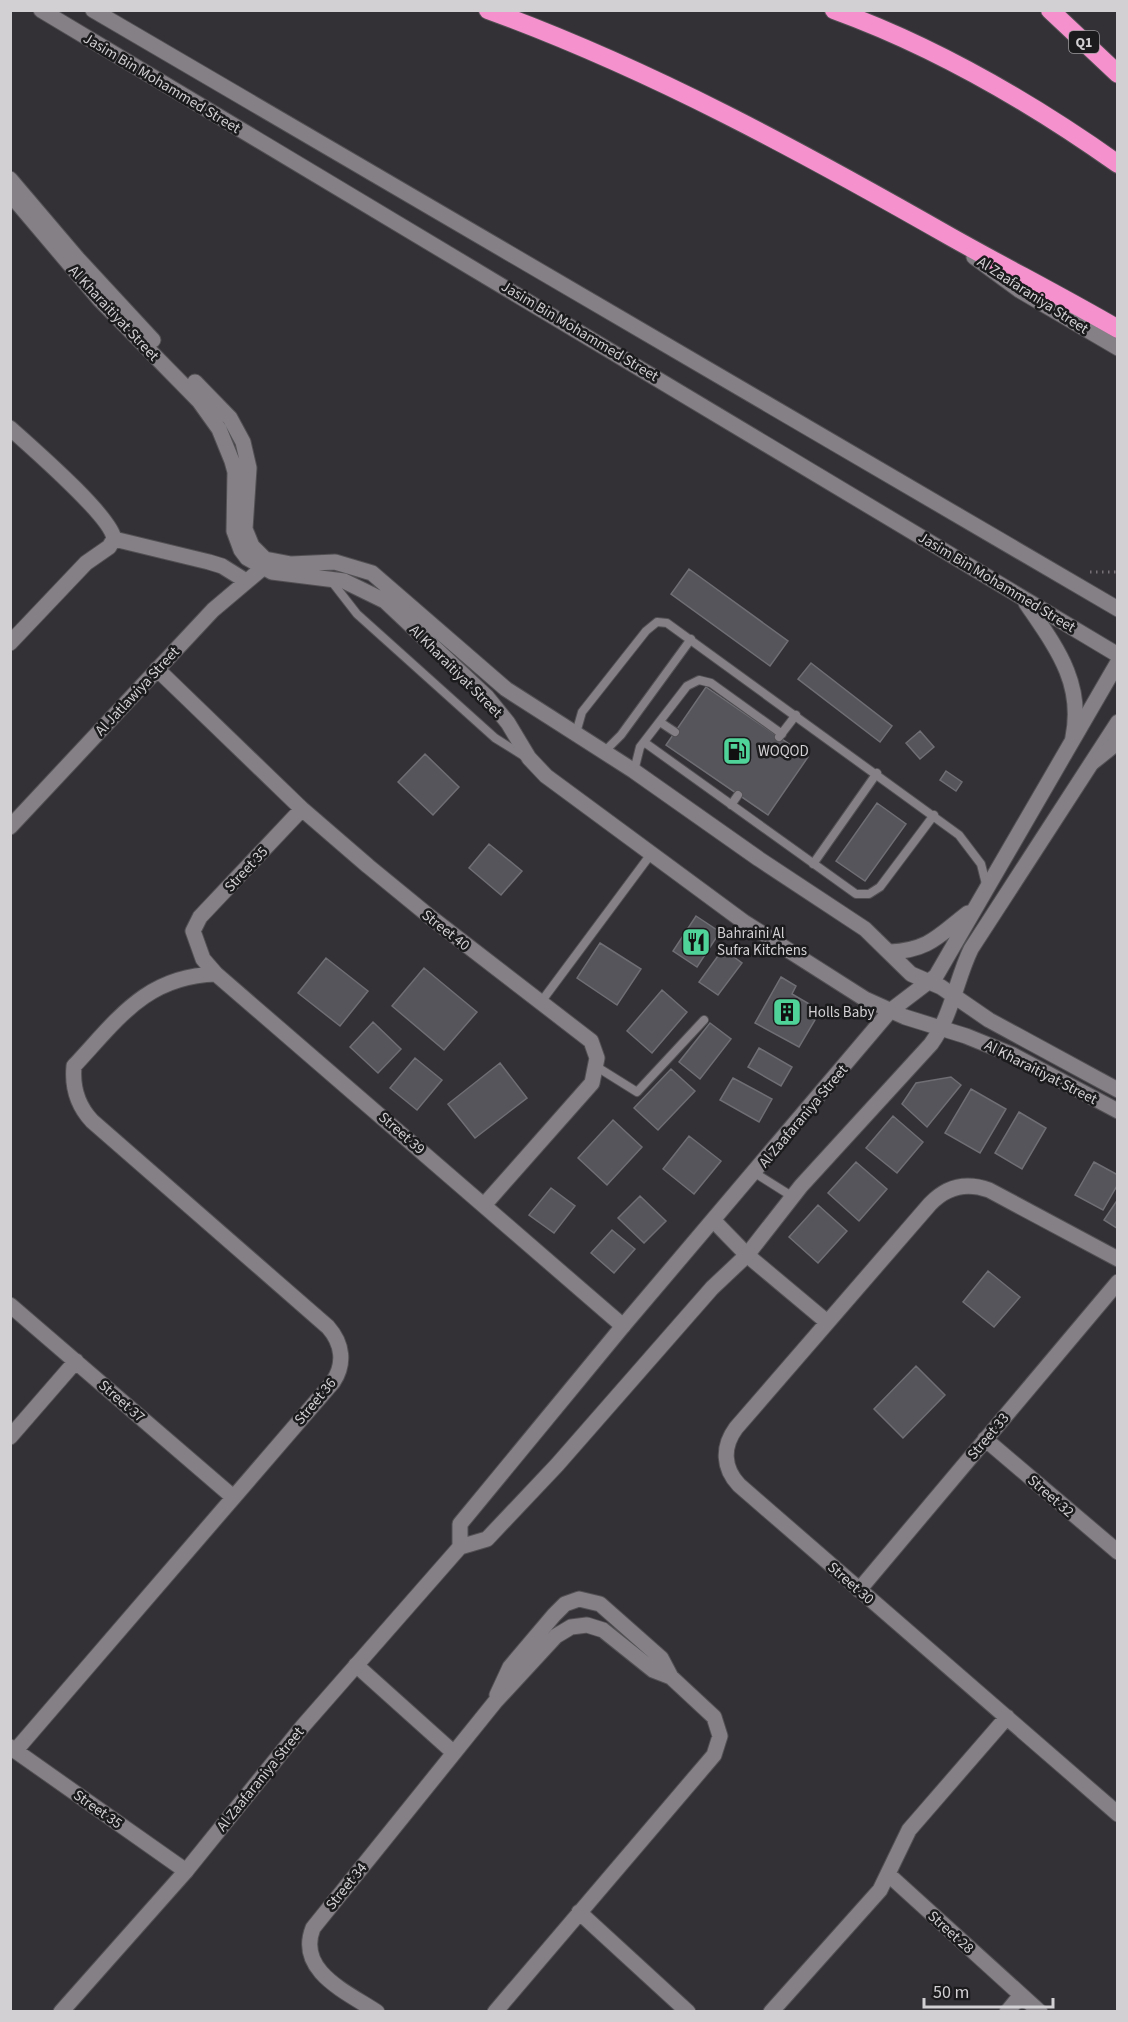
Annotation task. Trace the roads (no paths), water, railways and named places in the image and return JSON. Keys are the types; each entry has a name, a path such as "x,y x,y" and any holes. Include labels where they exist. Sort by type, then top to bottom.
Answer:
{"highway":[{"path":"488,10 610,59 701,102 894,203 1118,329"},
{"path":"834,10 958,65 1038,110 1118,164"},
{"name":"Q1","path":"1050,10 1118,74"}],"street":[{"name":"Jasim Bin Mohammed Street","path":"41,10 1118,655"},
{"name":"Jasim Bin Mohammed Street","path":"93,10 1118,609"},
{"name":"Al Kharaitiyat Street","path":"10,179 106,291 230,418 243,441 245,529 252,546 267,565 358,586 385,601 487,697 508,723 529,758 546,776 783,948 890,1011 1012,1055 1118,1111"},
{"name":"Al Kharaitiyat Street","path":"10,194 99,299 207,410 242,470"},
{"name":"Al Zaafaraniya Street","path":"952,237 1019,290 1118,348"},
{"path":"10,428 90,504 111,529 114,539 109,547 86,564 10,643"},
{"path":"114,539 216,564 246,582"},
{"name":"Al Kharaitiyat Street","path":"267,565 335,562 372,573 393,589 486,674 526,703 634,771 759,859 865,929 890,952 903,968 954,995 989,1020 1118,1090"},
{"name":"Al Jatlawiya Street","path":"10,827 213,610 267,565"},
{"path":"1023,598 1061,654 1072,679 1076,714 1073,737"},
{"name":"Al Zaafaraniya Street","path":"61,2012 186,1871 356,1665 460,1547 460,1524 623,1326 890,1011 928,983 943,965 1118,662"},
{"name":"Street 40","path":"158,669 302,808 429,916 585,1034 595,1049 597,1067"},
{"path":"508,723 526,703"},
{"path":"460,1547 487,1539 564,1456 712,1288 747,1255 793,1197 931,1044 942,1028 971,949 1118,722"},
{"path":"1093,762 1118,742"},
{"name":"Street 35","path":"193,931 200,917 302,808"},
{"path":"890,952 917,949 930,944 977,906"},
{"name":"Street 39","path":"193,931 203,959 216,974 485,1204 623,1326"},
{"name":"Street 36","path":"13,1749 333,1382 341,1361 340,1347 328,1328 86,1115 75,1092 75,1066 128,1008 142,996 168,982 187,976 216,974"},
{"path":"485,1204 586,1090 597,1067"},
{"name":"Street 30","path":"1118,1259 989,1190 971,1186 953,1188 930,1203 731,1436 727,1444 726,1462 728,1470 739,1485 1118,1814"},
{"path":"714,1221 747,1255 827,1322"},
{"name":"Street 33","path":"859,1590 1118,1282"},
{"name":"Street 37","path":"10,1305 233,1497"},
{"path":"10,1437 76,1361"},
{"name":"Street 32","path":"985,1439 1118,1552"},
{"name":"Street 34","path":"495,1702 501,1683 510,1667 559,1609 579,1599 600,1604 661,1658 671,1677 714,1717 720,1736 717,1749 495,2012"},
{"name":"Street 34","path":"376,2012 320,1973 310,1957 309,1937 318,1919 495,1702 556,1635 579,1626 603,1630 652,1670 671,1677"},
{"path":"356,1665 454,1753"},
{"path":"771,2012 880,1890 909,1830 1007,1718"},
{"name":"Street 35","path":"13,1749 186,1871"},
{"name":"Street 28","path":"889,1875 1040,2012"},
{"path":"579,1912 688,2012"},
{"path":"1007,2012 1021,1995"}],"lane":[{"path":"328,578 365,621 495,738 529,758"},
{"path":"576,734 582,712 646,631 657,622 671,625 934,815 976,853 987,888"},
{"path":"604,752 621,735 691,639"},
{"path":"634,771 637,752 691,683 703,680 780,736 796,714"},
{"path":"660,722 675,732"},
{"path":"644,742 850,891 869,894 886,881 934,815"},
{"path":"813,864 877,773"},
{"path":"731,805 738,795"},
{"path":"542,1002 651,854"},
{"path":"597,1067 637,1092 704,1020"},
{"path":"755,1173 793,1197"}],"place":[{"name":"WOQOD","path":"737,751"},
{"name":"Bahraini Al Sufra Kitchens","path":"696,942"},
{"name":"Holls Baby","path":"787,1012"}]}
